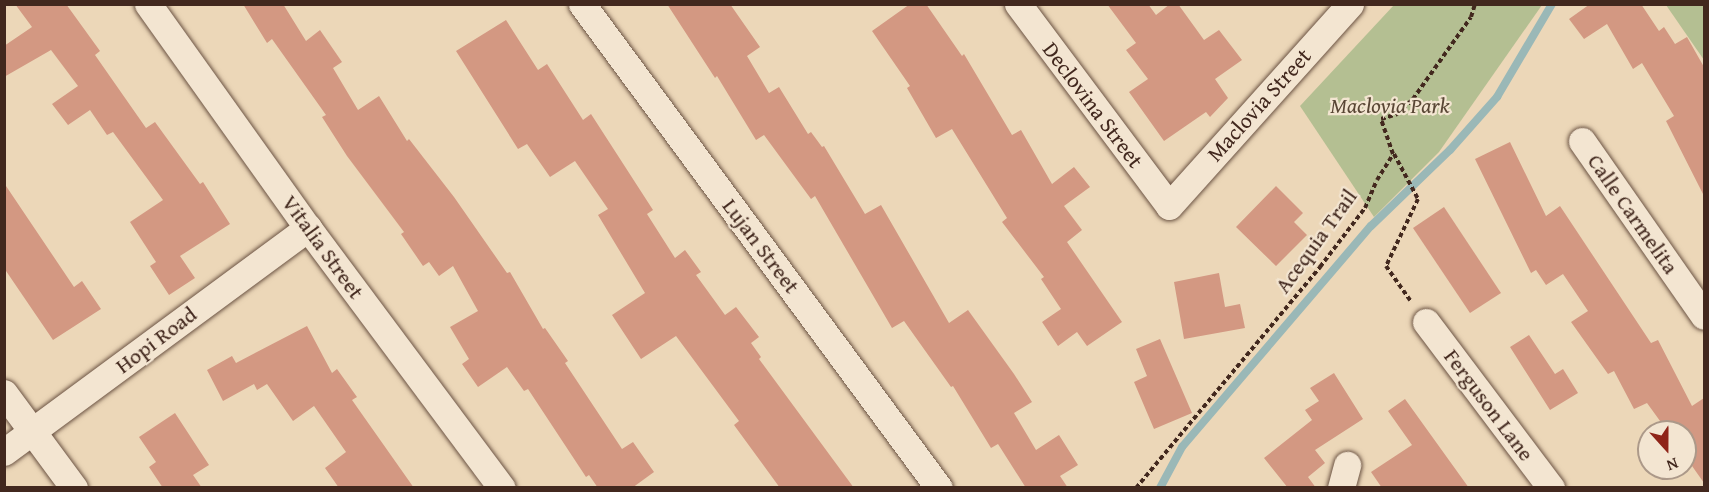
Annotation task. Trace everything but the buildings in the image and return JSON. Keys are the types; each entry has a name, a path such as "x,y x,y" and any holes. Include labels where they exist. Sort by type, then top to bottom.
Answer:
{"street":[{"name":"Vitalia Street","path":"148,4 308,228 502,488"},
{"name":"Lujan Street","path":"582,4 939,488"},
{"name":"Declovina Street","path":"1018,4 1169,206"},
{"name":"Maclovia Street","path":"1169,206 1350,4"},
{"name":"Calle Carmelita","path":"1582,141 1704,316"},
{"name":"Hopi Road","path":"4,452 308,228"},
{"name":"Ferguson Lane","path":"1426,322 1551,488"},
{"path":"4,393 74,488"}],"path":[{"path":"1426,322 1386,266 1418,199 1393,154 1381,119 1397,114 1413,99 1471,17 1475,4"},
{"name":"Acequia Trail","path":"1136,488 1320,267 1365,208 1377,180 1393,154"}],"green space":[{"name":"Maclovia Park","path":"1394,5 1542,5 1439,152 1374,217 1300,106"},
{"path":"1666,5 1704,5 1704,60"}],"waterway":[{"path":"1160,488 1182,447 1371,226 1450,150 1497,97 1552,4"}]}
